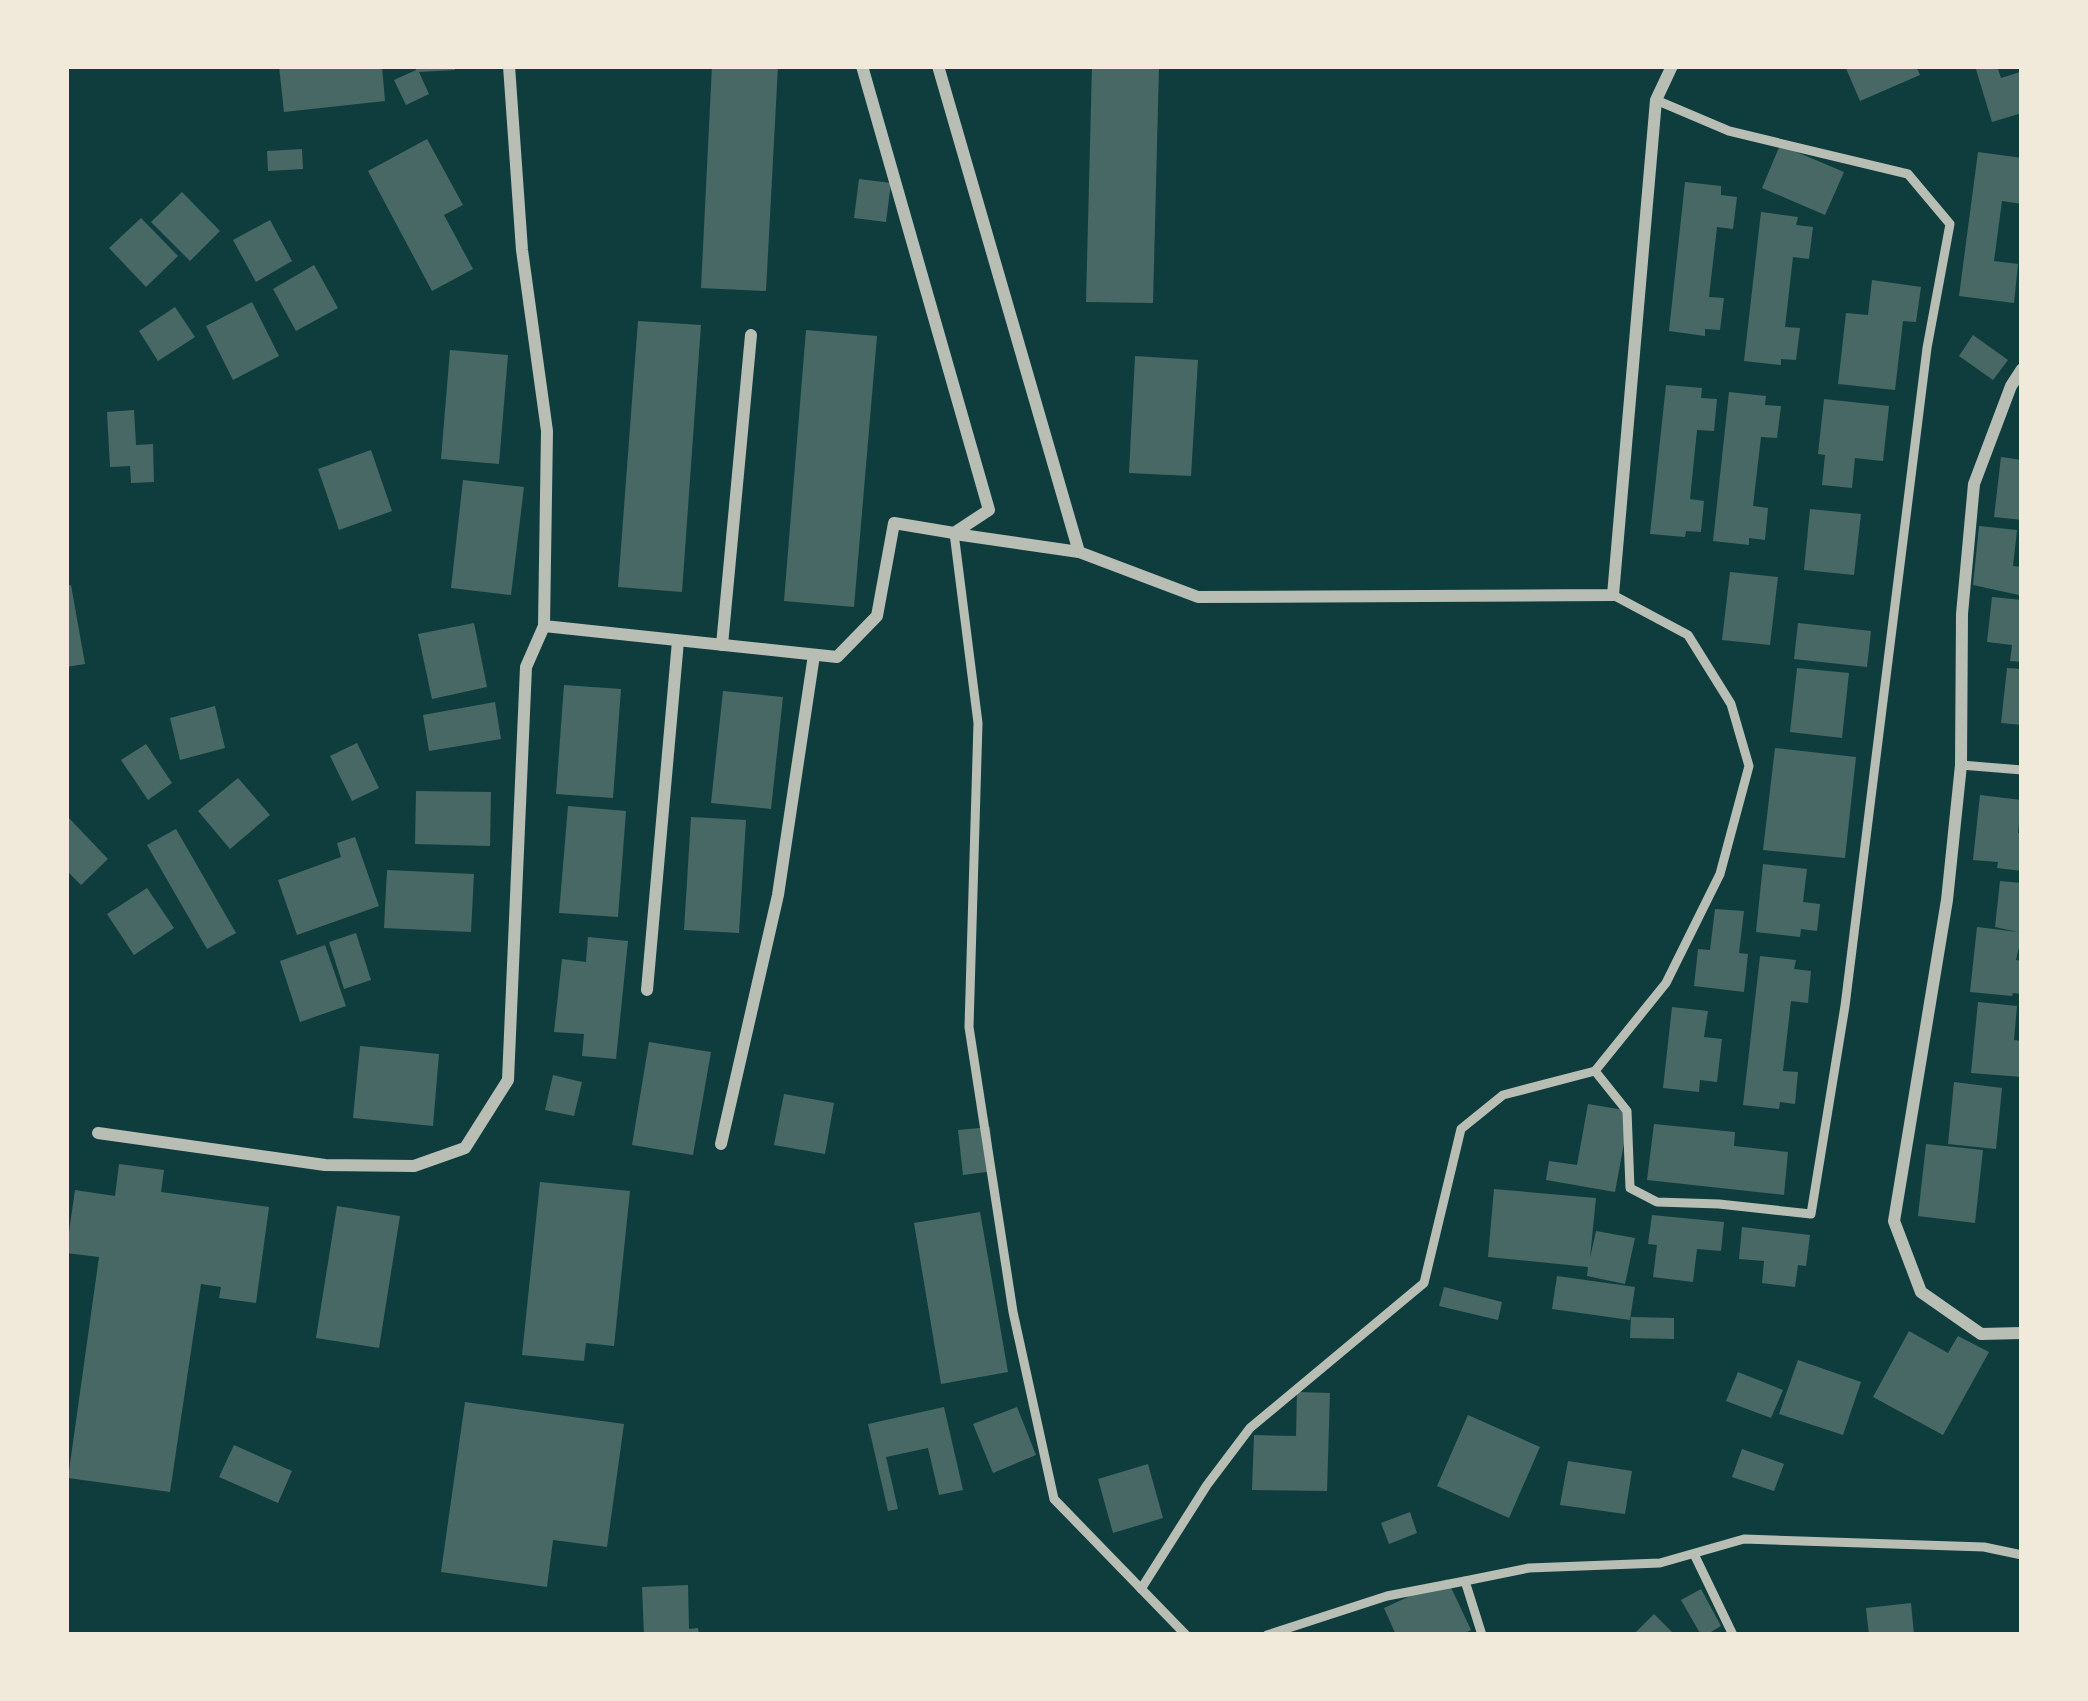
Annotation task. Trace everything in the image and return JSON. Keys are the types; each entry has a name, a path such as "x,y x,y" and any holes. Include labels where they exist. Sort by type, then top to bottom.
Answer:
{"street":[{"path":"98,1132 325,1165 414,1166 465,1148 508,1080 526,668 544,626 547,431 522,250 508,66"},
{"path":"862,66 989,510 954,533"},
{"path":"938,66 1079,552"},
{"path":"544,626 837,657 878,616 894,523 1079,552 1198,597 1613,596 1656,100 1672,66"},
{"path":"722,645 752,335"},
{"path":"2022,369 1974,484 1962,614 1961,765 1947,900 1894,1221 1921,1292 1981,1334 2022,1333"},
{"path":"646,990 678,640"},
{"path":"722,1144 778,895 814,655"}],"lane":[{"path":"1595,1071 1627,1111 1630,1188 1657,1202 1811,1214 1845,1006 1927,348 1950,224 1908,174 1729,131 1656,100"},
{"path":"954,533 978,723 969,1028 1013,1312 1054,1499 1186,1635"},
{"path":"1142,1589 1207,1485 1250,1428 1424,1283 1461,1129 1504,1095 1595,1071 1666,982 1720,874 1748,766 1731,704 1688,635 1613,596"},
{"path":"1961,765 2022,770"},
{"path":"1267,1635 1387,1597 1529,1568 1660,1563 1744,1539 1984,1547 2022,1556"},
{"path":"1694,1554 1733,1635"},
{"path":"1465,1581 1482,1635"}],"building":[{"path":"279,66 382,66 385,101 284,112"},
{"path":"416,66 455,66 455,70 419,72 429,94 406,105 394,80"},
{"path":"712,66 778,66 766,291 701,288"},
{"path":"1092,66 1159,66 1153,303 1086,302"},
{"path":"1845,66 1916,66 1920,75 1860,101"},
{"path":"1975,66 1997,66 2001,78 2020,72 2022,113 1992,122"},
{"path":"427,139 463,205 444,215 473,269 432,291 368,171"},
{"path":"1780,145 1844,172 1825,215 1762,188"},
{"path":"302,149 303,169 268,171 267,151"},
{"path":"1978,152 2022,158 2022,204 2002,201 1994,261 2018,264 2014,303 1959,296"},
{"path":"859,179 891,183 886,222 854,218"},
{"path":"1685,182 1721,186 1721,195 1737,197 1733,229 1717,227 1709,297 1724,298 1720,330 1705,329 1705,336 1669,331"},
{"path":"182,192 220,231 190,261 151,222"},
{"path":"1761,212 1798,217 1796,225 1813,227 1809,259 1793,257 1785,327 1800,328 1796,360 1781,359 1781,365 1744,361"},
{"path":"141,218 178,256 146,287 109,248"},
{"path":"270,220 292,261 256,282 233,240"},
{"path":"314,265 338,308 296,331 273,289"},
{"path":"1872,280 1921,287 1916,322 1903,321 1895,390 1838,384 1846,313 1868,315"},
{"path":"252,302 279,356 233,380 206,326"},
{"path":"175,307 195,337 158,361 139,331"},
{"path":"638,321 701,325 682,592 618,587"},
{"path":"806,330 877,336 854,607 784,601"},
{"path":"1973,335 2008,360 1993,380 1959,356"},
{"path":"450,350 508,355 499,464 441,459"},
{"path":"1135,356 1198,360 1191,476 1129,473"},
{"path":"1666,385 1702,388 1701,398 1717,399 1714,431 1697,430 1690,499 1704,501 1701,532 1686,531 1685,537 1650,534"},
{"path":"1729,392 1766,396 1765,405 1781,406 1777,438 1761,437 1753,506 1768,508 1765,540 1749,538 1749,545 1713,541"},
{"path":"1824,399 1889,406 1883,461 1855,458 1852,488 1822,485 1825,455 1818,454"},
{"path":"134,410 136,445 153,444 154,482 131,483 130,466 110,467 107,412"},
{"path":"371,450 392,511 339,530 318,469"},
{"path":"2001,457 2022,460 2022,520 1994,517"},
{"path":"463,480 524,487 511,595 451,588"},
{"path":"1810,509 1861,514 1854,575 1804,570"},
{"path":"1979,526 2017,530 2013,566 2022,567 2019,595 1973,585"},
{"path":"1730,572 1778,577 1770,645 1722,640"},
{"path":"71,585 85,664 66,667 66,586"},
{"path":"1992,597 2022,600 2022,662 2010,661 2012,645 1987,642"},
{"path":"474,623 487,687 432,699 418,634"},
{"path":"1798,623 1871,631 1867,667 1794,659"},
{"path":"1797,668 1849,673 1842,738 1790,732"},
{"path":"2007,668 2022,669 2022,725 2001,723"},
{"path":"564,685 621,689 613,798 556,794"},
{"path":"723,691 783,697 771,809 711,803"},
{"path":"495,702 501,739 429,751 423,715"},
{"path":"215,706 225,748 180,760 170,718"},
{"path":"357,743 379,788 352,801 330,756"},
{"path":"146,744 172,783 148,800 121,760"},
{"path":"1775,748 1856,757 1845,858 1763,850"},
{"path":"238,778 270,815 230,849 198,811"},
{"path":"416,791 491,792 490,846 415,844"},
{"path":"1980,795 2021,800 2022,871 1973,860"},
{"path":"568,806 626,811 618,917 559,913"},
{"path":"66,815 108,859 81,885 66,870"},
{"path":"691,817 746,820 739,933 684,930"},
{"path":"176,829 236,933 207,949 147,845"},
{"path":"355,837 379,906 297,935 278,880 341,857 337,843"},
{"path":"1763,864 1807,869 1803,902 1820,904 1817,931 1801,929 1800,937 1756,932"},
{"path":"387,870 474,874 471,932 384,928"},
{"path":"2000,881 2022,883 2022,934 2016,960 2022,961 2022,994 2012,996 1970,992 1977,927 2018,932 1995,927"},
{"path":"147,888 174,928 134,955 107,914"},
{"path":"1715,909 1744,911 1739,953 1748,954 1744,992 1694,986 1698,949 1710,950"},
{"path":"356,933 371,980 344,989 329,942"},
{"path":"588,937 628,941 616,1059 582,1056 584,1034 554,1032 562,959 586,962"},
{"path":"325,945 346,1006 300,1022 280,961"},
{"path":"1760,956 1796,960 1794,969 1811,971 1808,1003 1791,1001 1783,1071 1798,1072 1795,1104 1780,1102 1779,1109 1743,1105"},
{"path":"1978,1002 2017,1006 2014,1040 2022,1041 2022,1077 1971,1073"},
{"path":"1672,1007 1708,1011 1704,1037 1722,1039 1717,1082 1700,1080 1699,1092 1663,1088"},
{"path":"649,1042 711,1052 693,1155 632,1145"},
{"path":"360,1046 439,1054 433,1126 353,1118"},
{"path":"553,1075 582,1082 574,1116 545,1110"},
{"path":"1954,1082 2002,1088 1996,1149 1948,1144"},
{"path":"784,1094 834,1103 825,1154 774,1145"},
{"path":"1588,1104 1630,1111 1615,1192 1546,1180 1549,1161 1577,1165"},
{"path":"1654,1124 1735,1132 1734,1146 1788,1152 1784,1195 1647,1180"},
{"path":"990,1127 994,1171 963,1175 958,1130"},
{"path":"1926,1144 1983,1150 1975,1223 1918,1216"},
{"path":"119,1164 164,1170 161,1192 269,1207 256,1303 219,1298 221,1287 201,1284 170,1492 68,1478 99,1257 66,1253 75,1190 115,1196"},
{"path":"540,1182 630,1191 614,1346 586,1343 584,1361 522,1355"},
{"path":"1494,1189 1596,1198 1590,1258 1596,1231 1635,1238 1625,1284 1587,1276 1588,1267 1488,1257"},
{"path":"337,1206 400,1216 379,1348 316,1338"},
{"path":"980,1212 1008,1372 941,1384 914,1223"},
{"path":"1652,1215 1724,1222 1721,1251 1697,1249 1693,1282 1653,1277 1657,1245 1648,1244"},
{"path":"1742,1227 1810,1235 1806,1266 1798,1265 1795,1287 1762,1283 1764,1261 1739,1259"},
{"path":"1557,1276 1635,1287 1630,1320 1552,1309"},
{"path":"1444,1287 1502,1302 1498,1320 1439,1306"},
{"path":"1631,1317 1674,1318 1674,1339 1630,1338"},
{"path":"1909,1331 1948,1353 1958,1336 1989,1352 1943,1435 1873,1397"},
{"path":"1798,1360 1861,1382 1843,1435 1779,1414"},
{"path":"1738,1372 1783,1390 1771,1418 1726,1401"},
{"path":"1297,1392 1330,1393 1327,1491 1252,1490 1254,1435 1296,1436"},
{"path":"465,1402 624,1424 607,1547 553,1540 547,1587 441,1572"},
{"path":"944,1407 963,1490 939,1495 928,1448 886,1457 898,1509 888,1511 868,1424"},
{"path":"1017,1407 1036,1455 993,1473 973,1424"},
{"path":"1468,1415 1540,1447 1509,1518 1437,1486"},
{"path":"234,1445 292,1471 278,1503 219,1477"},
{"path":"1742,1449 1784,1464 1774,1491 1732,1477"},
{"path":"1568,1461 1632,1471 1625,1514 1560,1505"},
{"path":"1148,1464 1163,1518 1113,1533 1098,1479"},
{"path":"1410,1512 1417,1533 1389,1544 1381,1523"},
{"path":"1447,1579 1471,1630 1461,1635 1396,1635 1384,1608"},
{"path":"688,1585 689,1629 698,1628 699,1635 644,1635 642,1587"},
{"path":"1701,1589 1721,1626 1706,1635 1701,1635 1681,1600"},
{"path":"1911,1603 1914,1635 1869,1635 1866,1608"},
{"path":"1654,1614 1675,1635 1633,1635"}]}
